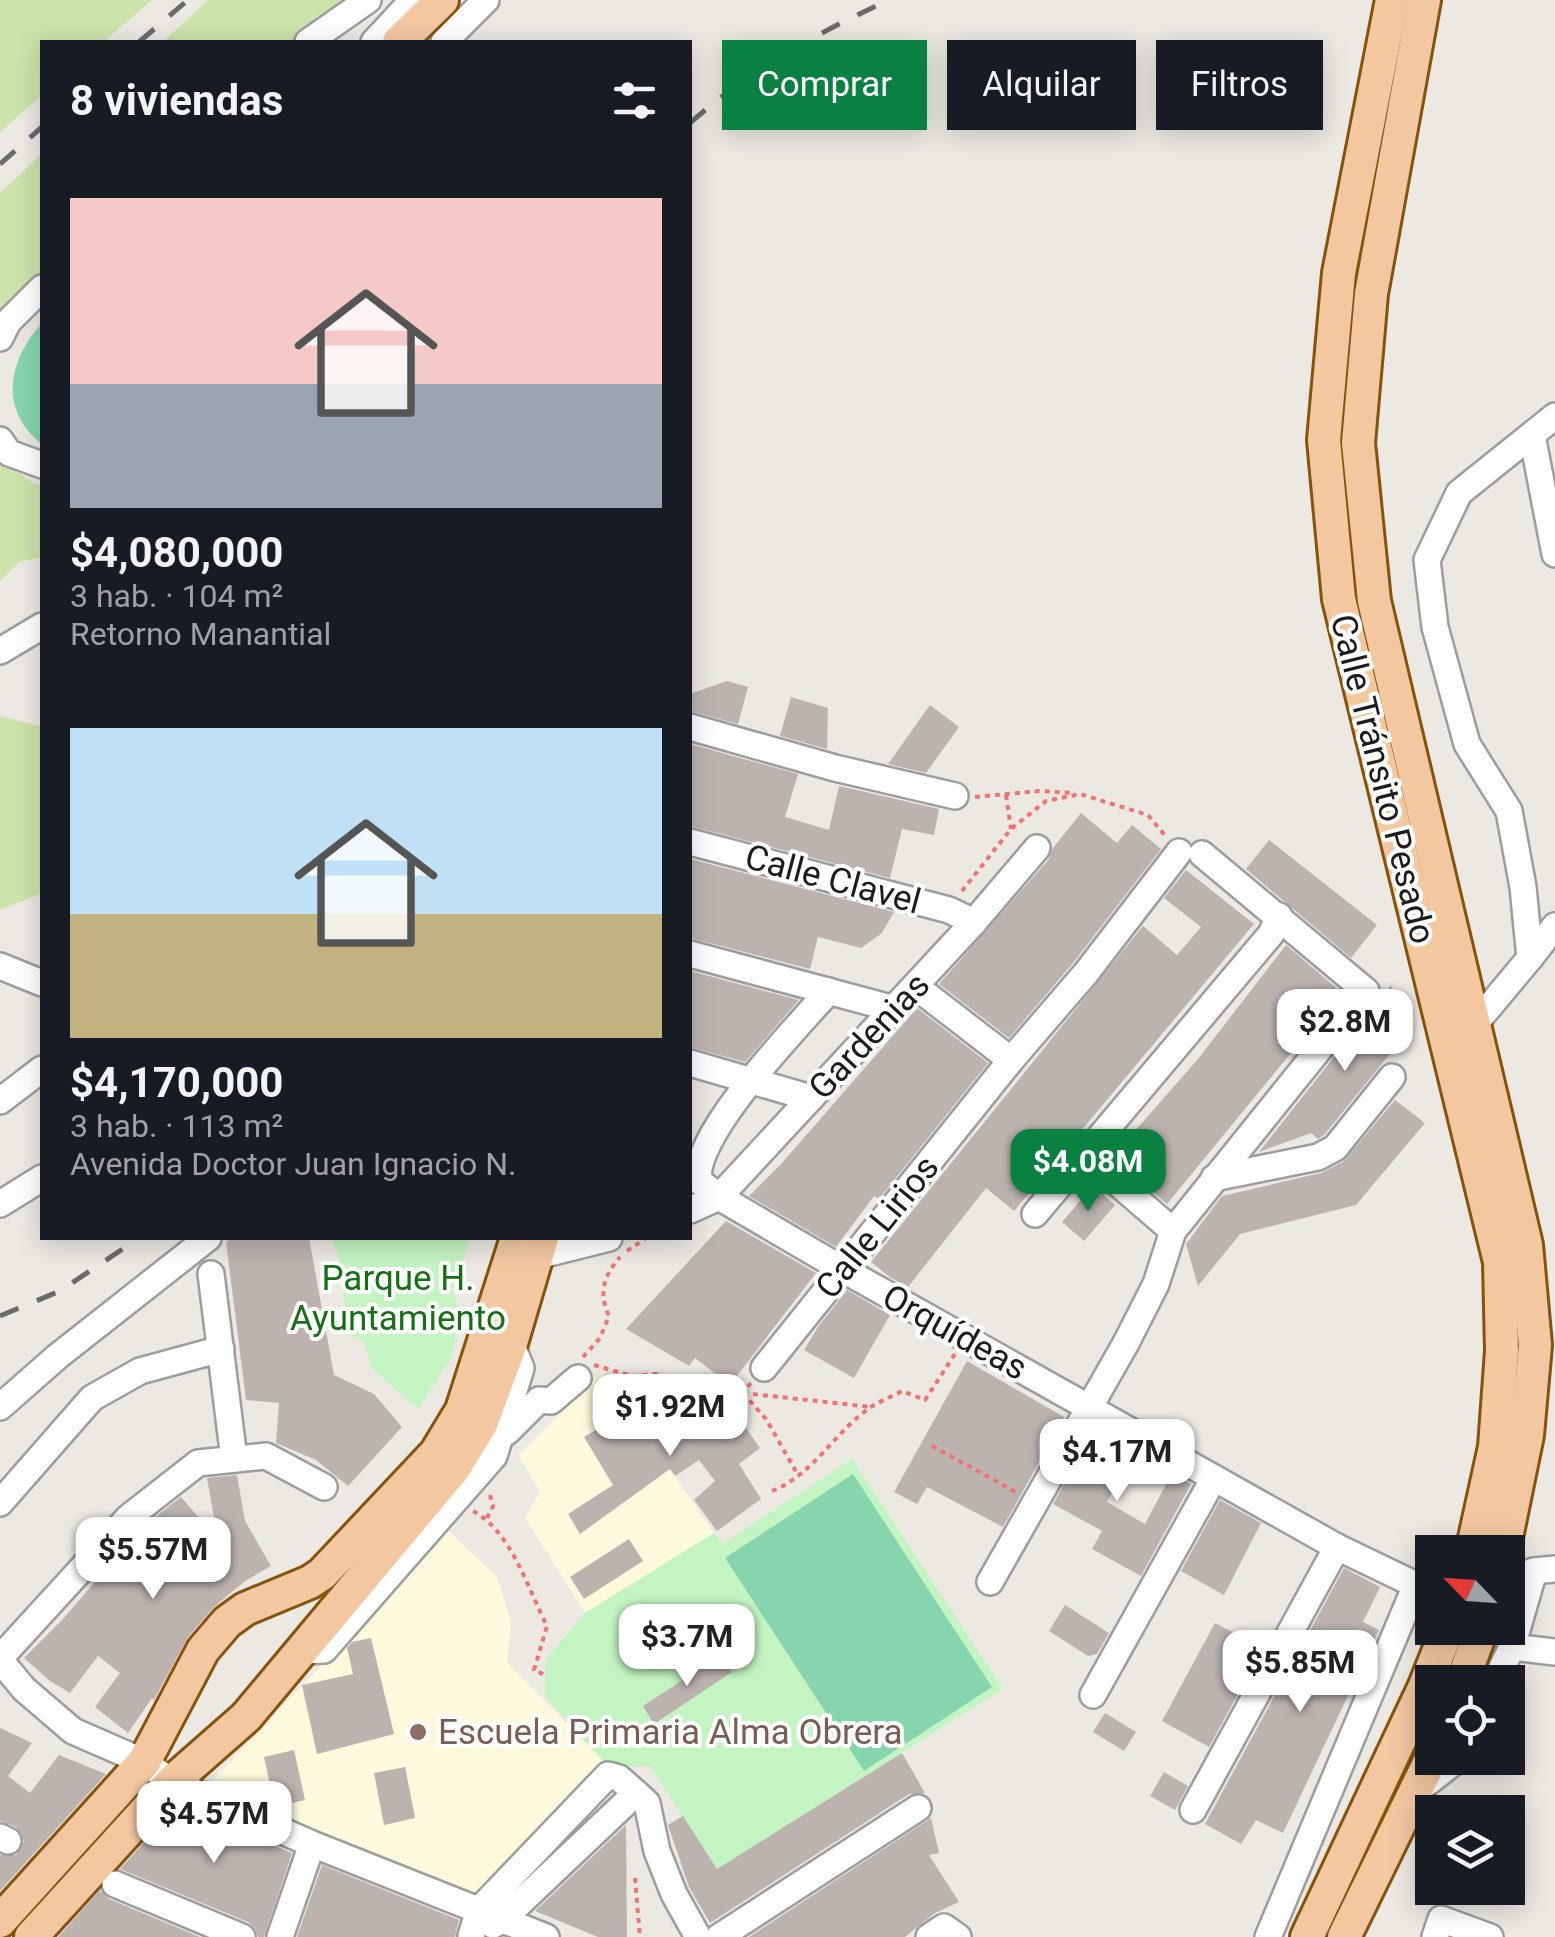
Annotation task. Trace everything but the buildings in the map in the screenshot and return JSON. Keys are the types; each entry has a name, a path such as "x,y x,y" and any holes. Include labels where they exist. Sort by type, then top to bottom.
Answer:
{"main road":[{"path":"401,40 442,0"},
{"path":"419,40 459,0"},
{"name":"Calle Tránsito Pesado","path":"1392,0 1339,273 1324,440 1339,599 1500,1262 1502,1351 1495,1446 1476,1535"},
{"name":"Calle Tránsito Pesado","path":"1424,0 1371,294 1358,443 1374,601 1526,1245 1535,1346 1527,1434 1506,1535"},
{"path":"32,1937 172,1782 246,1717 455,1467 482,1423 511,1343 532,1244"},
{"path":"0,1921 144,1762 204,1650 226,1622 244,1608 322,1574 436,1453 482,1423 532,1244"},
{"path":"1308,1937 1440,1645"},
{"path":"1344,1937 1424,1775"}],"street":[{"path":"311,40 368,0"},
{"path":"376,40 413,0"},
{"path":"446,40 486,0"},
{"path":"0,338 8,322 40,290"},
{"path":"1530,958 1524,887 1510,811 1466,744 1435,627 1427,560 1459,493 1555,416"},
{"path":"1532,434 1555,554"},
{"path":"0,440 9,452 40,464"},
{"path":"0,651 40,627"},
{"path":"692,728 818,764 954,796"},
{"name":"Calle Clavel","path":"692,843 949,910 974,922"},
{"name":"Gardenias","path":"692,1209 719,1197 974,922 1036,848"},
{"path":"990,1582 1126,1343 1156,1284 1173,1231 1366,991 1279,916 1190,853"},
{"name":"Calle Lirios","path":"764,1368 1011,1060 1190,853"},
{"path":"1035,1214 1271,934 1279,916"},
{"path":"1474,1025 1555,926"},
{"path":"692,955 891,1008"},
{"path":"0,966 40,982"},
{"path":"915,986 1011,1060"},
{"path":"719,1197 700,1181 700,1161 748,1080 830,991"},
{"path":"692,1064 811,1098"},
{"path":"0,1101 40,1071"},
{"path":"1214,1178 1318,1157 1334,1148 1392,1077"},
{"path":"1085,1156 1173,1231"},
{"path":"0,1204 40,1179"},
{"name":"Orquídeas","path":"719,1197 1337,1547 1415,1581"},
{"path":"0,1407 205,1240"},
{"path":"532,1244 598,1241"},
{"path":"211,1274 234,1459"},
{"path":"0,1503 92,1398 140,1371 221,1350"},
{"path":"300,1650 324,1650 494,1456 482,1423 539,1400 551,1401 579,1370"},
{"path":"324,1487 266,1456 198,1462 128,1517 0,1659 24,1688 73,1731 144,1762 172,1782 312,1844 546,1937"},
{"path":"1094,1695 1214,1478"},
{"path":"1193,1810 1337,1547"},
{"path":"1503,1665 1544,1570"},
{"path":"1268,1937 1415,1605"},
{"path":"1512,1647 1555,1652"},
{"path":"491,1915 608,1775 620,1778 647,1803 656,1851 698,1937"},
{"path":"1417,1791 1437,1775"},
{"path":"470,1936 636,1793"},
{"path":"719,1937 918,1808"},
{"path":"280,1937 312,1844"},
{"path":"115,1884 242,1937"},
{"path":"1438,1928 1490,1937"}],"path":[{"path":"954,796 1039,791 1080,794 1148,814 1190,853"},
{"path":"949,910 1010,829 1046,801 1080,794"},
{"path":"1006,795 1010,829"},
{"path":"579,1370 610,1316 602,1300 606,1274 622,1254 643,1240"},
{"path":"772,1492 786,1486 872,1406 902,1391 925,1400 966,1338"},
{"path":"579,1370 595,1364 632,1376 656,1374 699,1397 732,1404"},
{"path":"692,1437 732,1404 764,1368"},
{"path":"743,1393 872,1406"},
{"path":"743,1393 766,1418 798,1475"},
{"path":"932,1446 1034,1502"},
{"path":"456,1501 486,1518 512,1556 546,1626 534,1670 545,1676"},
{"path":"635,1878 640,1937"}],"shaded area":[{"path":"602,1371 714,1533 585,1613 525,1518 540,1491 518,1455"},
{"name":"Escuela Primaria Alma Obrera","path":"449,1531 497,1577 511,1622 507,1662 609,1767 479,1895 207,1786"}],"green space":[{"path":"0,0 152,0 105,40 40,40 40,97 0,132"},
{"path":"208,0 361,0 303,40 165,40"},
{"path":"40,156 40,278 0,320 0,193"},
{"path":"40,326 40,442 28,431 14,402 15,370"},
{"path":"0,461 40,485 40,557 19,562 0,581"},
{"path":"0,716 40,726 40,894 0,910"},
{"name":"Parque H. Ayuntamiento","path":"331,1240 469,1243 452,1289 460,1315 451,1358 418,1409 371,1367 364,1340 349,1334 338,1253"},
{"path":"852,1459 1003,1689 717,1869 650,1766 609,1767 545,1697 546,1659 585,1613 714,1533 723,1544"},
{"path":"853,1474 992,1687 864,1771 725,1558"}],"railway":[{"path":"141,40 188,0"},
{"path":"692,121 785,54 889,0"},
{"path":"0,164 40,129"},
{"path":"0,1316 60,1291 136,1240"}],"place":[{"name":"Escuela Primaria Alma Obrera","path":"418,1732"}]}
